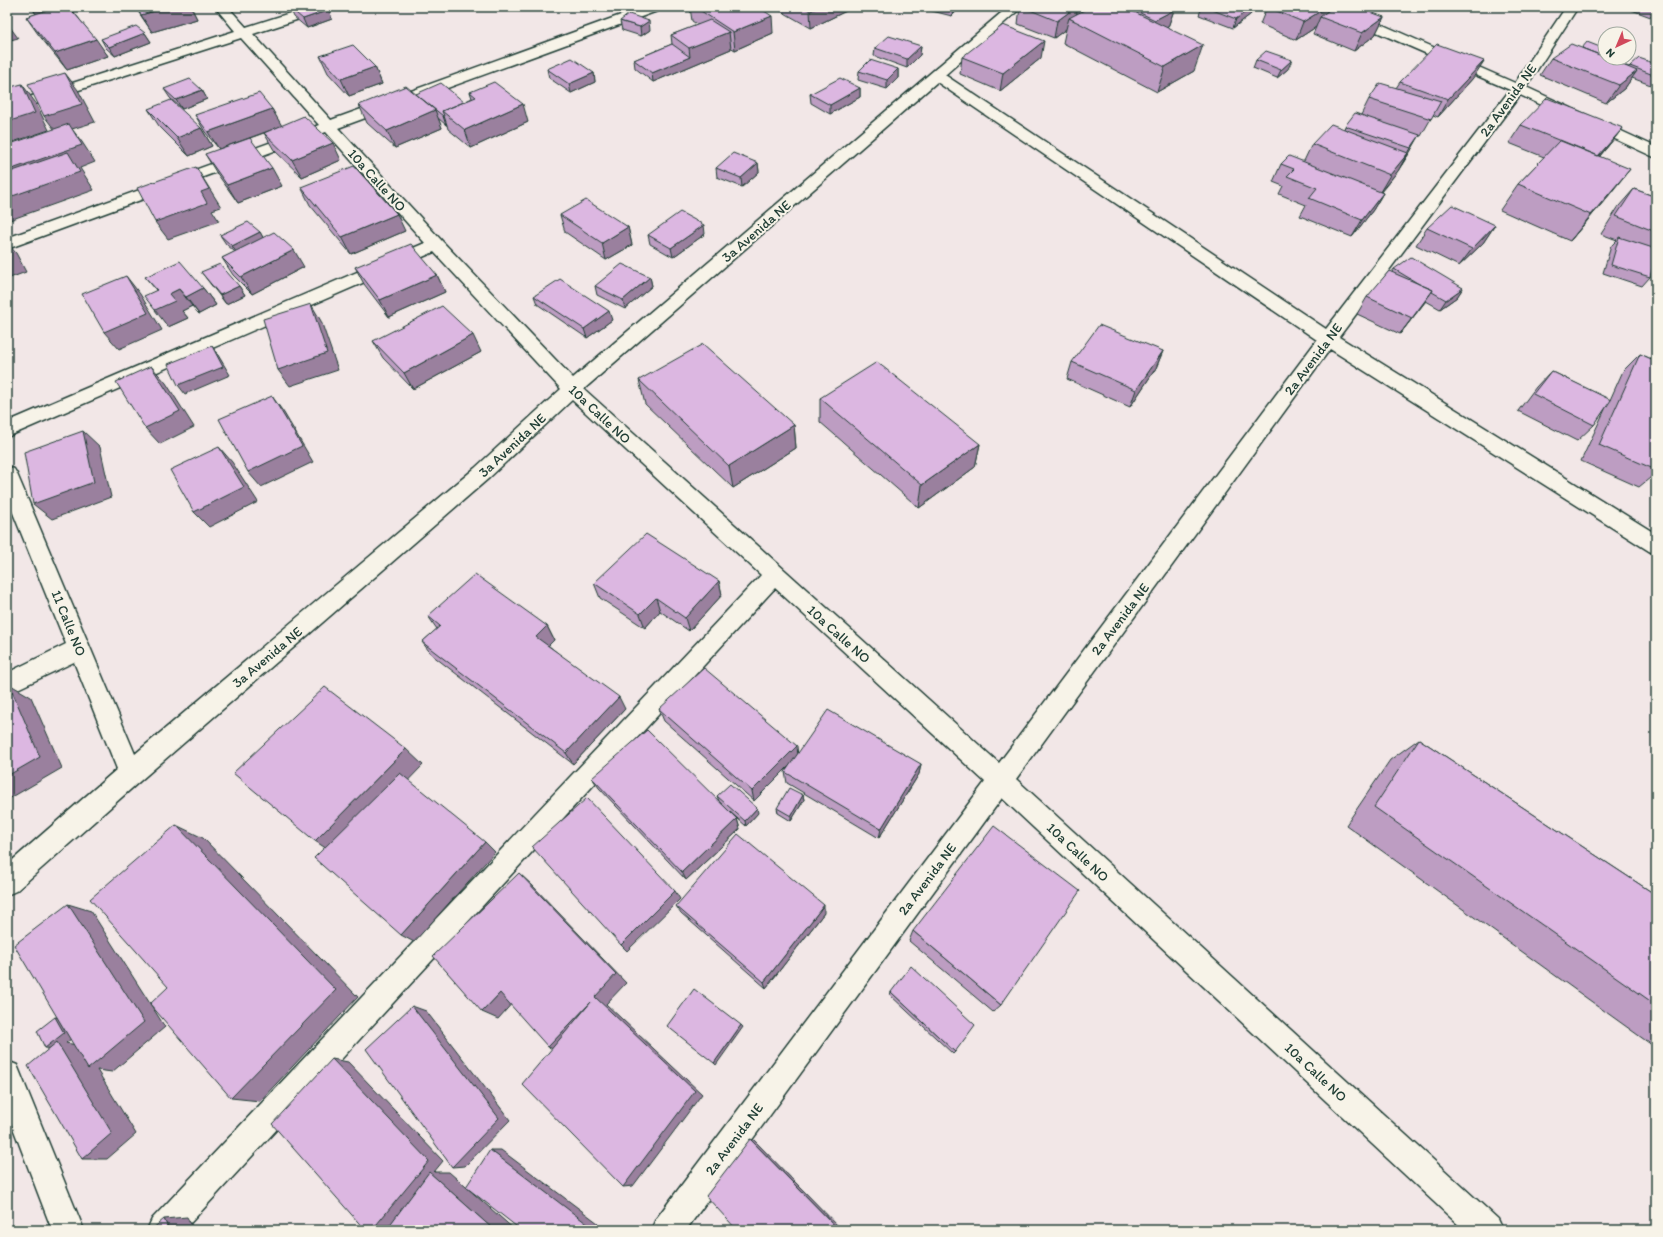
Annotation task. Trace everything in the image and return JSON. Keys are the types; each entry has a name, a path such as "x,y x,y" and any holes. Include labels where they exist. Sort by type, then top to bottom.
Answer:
{"street":[{"name":"10a Calle NO","path":"221,7 436,245 572,389 1001,781 1487,1230"},
{"path":"7,109 322,7"},
{"path":"7,244 655,7"},
{"name":"3a Avenida NE","path":"7,882 131,773 482,473 572,389 1016,7"},
{"path":"1331,7 1518,89 1656,153"},
{"name":"2a Avenida NE","path":"667,1230 1328,339 1518,89 1572,7"},
{"path":"937,76 1328,339 1656,545"},
{"path":"7,430 436,245"},
{"name":"11 Calle NO","path":"7,474 131,773"},
{"path":"163,1230 774,575"},
{"path":"7,684 79,648"},
{"path":"7,1075 68,1230"}],"building":[{"path":"57,7 69,7 96,39 55,53 26,17"},
{"path":"136,7 169,7 141,15"},
{"path":"325,7 329,10 303,19 290,8"},
{"path":"695,7 758,7 772,16 733,32"},
{"path":"804,7 819,7 810,11"},
{"path":"1023,7 1076,7 1057,21"},
{"path":"1090,7 1124,7 1203,45 1165,67 1069,18"},
{"path":"1128,7 1167,7 1174,10 1155,20"},
{"path":"1205,7 1252,7 1236,19"},
{"path":"1267,7 1327,7 1303,22"},
{"path":"1333,7 1357,7 1384,17 1362,33 1320,17"},
{"path":"629,14 649,21 640,27 620,21"},
{"path":"710,20 729,32 689,48 671,35"},
{"path":"1003,25 1044,41 1003,73 962,57"},
{"path":"136,26 145,33 109,47 101,39"},
{"path":"889,36 921,46 907,59 875,48"},
{"path":"1587,42 1597,46 1597,54 1582,48"},
{"path":"672,44 690,57 652,73 634,60"},
{"path":"1437,44 1484,61 1448,99 1400,82"},
{"path":"1571,44 1597,54 1597,66 1625,66 1637,71 1619,85 1551,58"},
{"path":"353,45 375,67 341,79 320,56"},
{"path":"1266,51 1292,60 1281,70 1256,60"},
{"path":"572,58 594,73 569,84 547,69"},
{"path":"1639,58 1656,64 1656,76 1630,66 1637,66 1637,60"},
{"path":"870,60 898,69 887,80 859,71"},
{"path":"65,73 82,104 44,116 28,84"},
{"path":"840,78 860,88 830,105 810,94"},
{"path":"190,79 202,90 176,100 164,89"},
{"path":"494,82 523,104 465,130 442,111 476,97 470,92"},
{"path":"441,83 464,102 442,111 444,116 416,94"},
{"path":"1380,83 1441,101 1431,119 1369,99"},
{"path":"22,84 35,113 7,122 7,88"},
{"path":"406,86 435,110 387,131 359,105"},
{"path":"259,93 272,109 208,132 195,115"},
{"path":"1547,98 1623,128 1598,156 1521,125"},
{"path":"171,100 201,128 177,138 148,109"},
{"path":"1355,113 1420,135 1411,148 1345,126"},
{"path":"304,116 333,143 292,160 264,133"},
{"path":"69,124 82,145 12,169 7,160 7,145"},
{"path":"1331,124 1408,153 1390,175 1312,144"},
{"path":"250,138 272,168 227,185 205,154"},
{"path":"1560,140 1630,169 1591,215 1518,184"},
{"path":"68,152 80,172 7,198 7,173"},
{"path":"733,153 758,163 741,178 716,168"},
{"path":"1289,156 1383,193 1362,220 1309,198 1317,188 1287,176 1294,169 1281,164"},
{"path":"7,164 11,172 7,173"},
{"path":"354,166 397,214 342,237 301,187"},
{"path":"196,167 209,189 201,192 207,203 155,222 137,188"},
{"path":"1634,189 1656,197 1656,232 1616,216"},
{"path":"586,200 628,227 602,243 560,215"},
{"path":"1452,205 1495,225 1472,249 1427,228"},
{"path":"680,212 704,225 671,248 648,235"},
{"path":"248,222 260,232 232,246 220,235"},
{"path":"274,232 294,250 241,277 222,258"},
{"path":"1619,237 1656,249 1656,256 1650,277 1611,265"},
{"path":"411,244 437,275 380,300 355,267"},
{"path":"7,249 10,255 7,256"},
{"path":"1411,257 1463,288 1446,300 1432,292 1433,290 1419,284 1394,269"},
{"path":"180,261 203,288 186,297 179,289 169,294 175,301 155,310 144,296 157,290 145,277"},
{"path":"220,264 239,286 220,295 201,272"},
{"path":"622,264 650,277 623,300 595,286"},
{"path":"1389,271 1433,290 1412,318 1367,297"},
{"path":"126,276 148,313 104,332 82,294"},
{"path":"560,279 609,311 584,329 534,296"},
{"path":"311,304 327,353 278,370 263,319"},
{"path":"442,306 473,335 404,373 373,341"},
{"path":"1099,325 1163,351 1136,390 1072,362"},
{"path":"703,344 794,425 729,466 639,380"},
{"path":"212,346 223,367 178,385 168,364"},
{"path":"1640,354 1656,361 1656,470 1599,445"},
{"path":"877,362 980,444 922,485 820,398"},
{"path":"151,366 180,411 145,428 116,382"},
{"path":"1551,371 1611,400 1594,425 1533,394"},
{"path":"272,396 302,446 248,472 219,419"},
{"path":"83,431 94,482 33,504 24,452"},
{"path":"219,447 244,487 194,512 170,470"},
{"path":"646,534 719,581 685,618 656,598 640,614 594,583"},
{"path":"475,574 547,626 536,637 619,697 566,753 422,642 440,626 428,616"},
{"path":"704,668 797,746 752,791 659,709"},
{"path":"9,684 40,757 7,776 7,685"},
{"path":"325,687 406,749 315,841 233,773"},
{"path":"828,710 921,764 881,829 785,772"},
{"path":"647,730 737,819 682,872 592,778"},
{"path":"1419,739 1656,895 1656,1005 1374,807"},
{"path":"400,773 485,842 401,935 314,858"},
{"path":"730,784 757,808 745,821 717,796"},
{"path":"789,788 803,795 791,816 777,808"},
{"path":"587,798 675,891 621,945 532,847"},
{"path":"176,825 336,990 231,1098 150,1004 168,987 90,899"},
{"path":"994,826 1080,891 1001,1005 913,931"},
{"path":"738,834 824,905 764,982 676,906"},
{"path":"519,873 616,974 595,997 695,1091 623,1187 522,1084 591,1002 548,1047 500,993 482,1012 433,956"},
{"path":"68,904 144,1022 88,1069 14,945"},
{"path":"911,966 975,1025 955,1052 891,992"},
{"path":"694,989 741,1025 714,1063 667,1026"},
{"path":"412,1006 499,1118 452,1167 366,1049"},
{"path":"55,1017 64,1033 45,1048 37,1031"},
{"path":"57,1042 112,1133 82,1159 28,1066"},
{"path":"332,1059 429,1161 372,1230 365,1230 272,1124"},
{"path":"750,1139 839,1230 737,1230 706,1196"},
{"path":"490,1150 590,1226 588,1230 521,1230 466,1187"},
{"path":"429,1172 494,1230 386,1230"},
{"path":"164,1219 169,1230 151,1230"}]}
